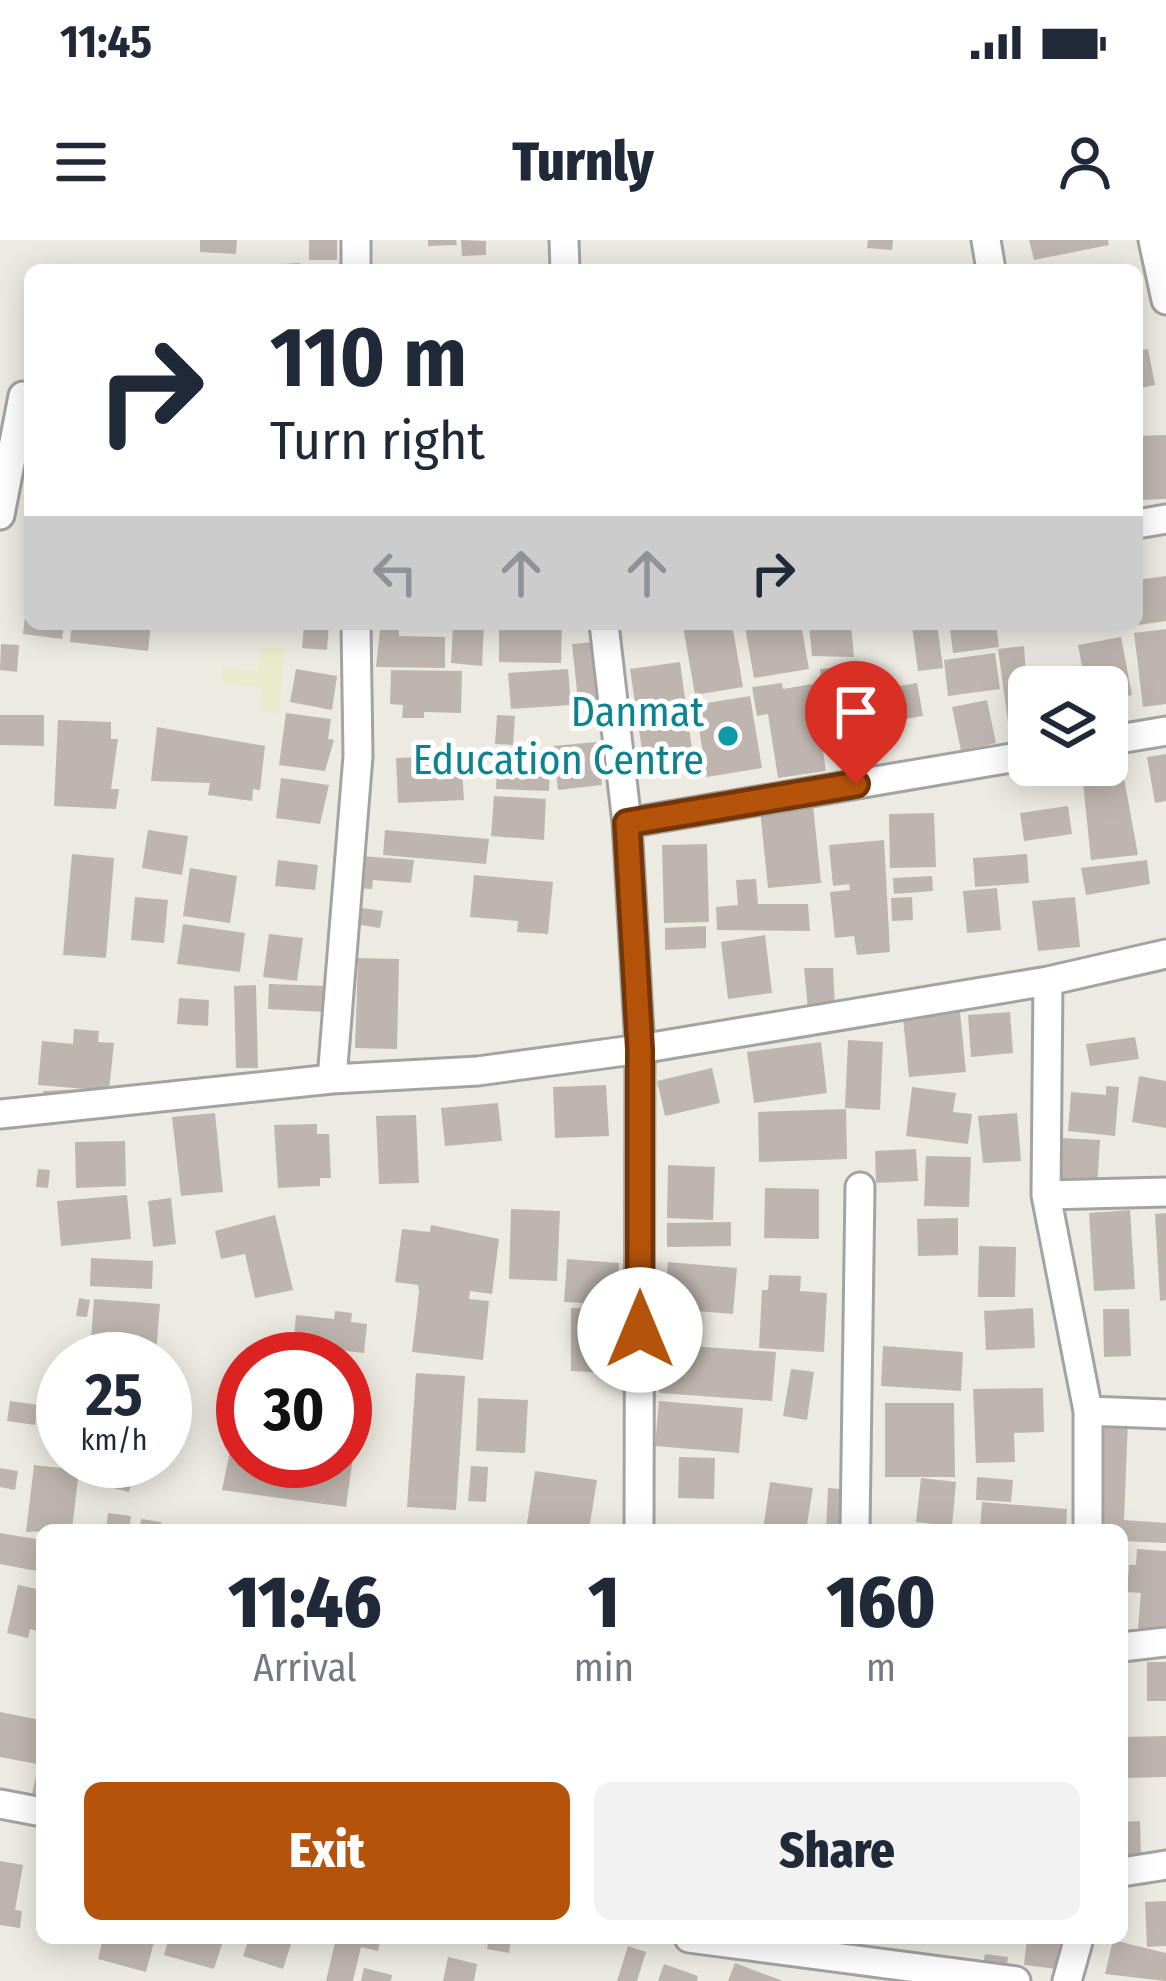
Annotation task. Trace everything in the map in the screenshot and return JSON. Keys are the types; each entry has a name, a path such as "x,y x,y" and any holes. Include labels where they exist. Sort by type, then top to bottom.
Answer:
{"street":[{"path":"1153,240 1166,300"},
{"path":"0,515 24,396"},
{"path":"332,1079 358,756 356,630"},
{"path":"605,630 627,823 640,1049 639,1524"},
{"path":"1128,737 1166,730"},
{"path":"627,823 1008,758"},
{"path":"0,1114 332,1079 478,1070 640,1049 1048,981 1166,954"},
{"path":"1048,981 1046,1195 1088,1411 1088,1524"},
{"path":"855,1524 860,1186"},
{"path":"1046,1195 1166,1192"},
{"path":"1088,1411 1166,1414"},
{"path":"1128,1646 1166,1642"},
{"path":"0,1804 36,1811"},
{"path":"1128,1871 1166,1865"},
{"path":"795,1944 830,1946 1016,1981"},
{"path":"1067,1981 1077,1944"}],"green space":[{"path":"260,646 284,648 279,713 260,712 262,687 222,684 223,667 258,670"}],"building":[{"path":"200,240 237,240 236,254 200,252"},
{"path":"309,240 337,240 337,260 309,260"},
{"path":"428,240 456,240 457,245 428,246"},
{"path":"461,240 486,241 486,255 462,256"},
{"path":"868,240 893,240 892,250 867,248"},
{"path":"1029,240 1108,240 1109,245 1034,260"},
{"path":"1148,349 1155,385 1143,388 1143,350"},
{"path":"1166,435 1166,499 1143,500 1143,436"},
{"path":"1166,576 1166,621 1143,624 1143,579"},
{"path":"24,626 24,630 63,630 62,639 23,634"},
{"path":"1166,629 1166,704 1143,707 1134,633"},
{"path":"71,630 150,630 148,651 70,642"},
{"path":"304,630 329,630 327,650 302,648"},
{"path":"380,630 399,630 399,636 445,637 445,668 376,667"},
{"path":"453,630 484,630 482,666 451,663"},
{"path":"499,630 562,630 561,663 499,662"},
{"path":"684,630 733,630 743,687 695,695"},
{"path":"746,630 802,630 809,669 754,678"},
{"path":"810,630 852,630 854,657 812,656"},
{"path":"913,630 938,630 943,668 918,671"},
{"path":"950,630 997,630 999,647 953,653"},
{"path":"1121,637 1126,666 1082,666 1078,645"},
{"path":"595,642 602,708 579,710 572,644"},
{"path":"1,644 19,645 17,672 0,670"},
{"path":"1024,646 1025,666 1008,666 1008,722 998,649"},
{"path":"995,653 1000,689 948,696 944,660"},
{"path":"680,662 693,756 644,763 630,669"},
{"path":"846,667 848,694 823,696 820,669"},
{"path":"296,669 337,676 332,710 290,702"},
{"path":"568,669 571,705 511,709 508,673"},
{"path":"391,670 462,671 461,713 424,712 424,718 402,718 403,705 390,704"},
{"path":"782,683 783,689 813,684 826,771 778,778 768,714 757,716 752,687"},
{"path":"917,683 923,716 875,724 869,691"},
{"name":"Danmat Education Centre","path":"750,696 762,768 707,777 695,705"},
{"path":"987,700 996,743 961,751 952,707"},
{"path":"286,713 331,719 328,739 334,740 325,771 279,765"},
{"path":"0,715 44,715 44,746 0,745"},
{"path":"497,715 515,716 513,745 495,744"},
{"path":"58,720 111,722 111,739 118,739 111,789 119,789 116,809 54,806"},
{"path":"157,727 265,746 260,790 253,789 252,801 208,795 210,783 151,781"},
{"path":"597,742 602,785 558,790 553,746"},
{"path":"498,748 551,750 549,791 496,789"},
{"path":"1166,754 1166,801 1155,803 1147,757"},
{"path":"461,755 464,800 398,803 396,758"},
{"path":"281,778 329,785 320,824 276,818"},
{"path":"1083,786 1125,786 1138,855 1091,860"},
{"path":"494,796 546,799 544,840 491,836"},
{"path":"813,805 821,883 768,888 760,810"},
{"path":"1068,806 1072,834 1024,841 1020,813"},
{"path":"934,813 936,867 890,868 889,814"},
{"path":"148,830 188,836 182,875 142,868"},
{"path":"385,830 489,839 486,864 383,855"},
{"path":"884,840 890,952 857,955 854,936 835,938 830,892 850,890 849,884 833,886 829,845"},
{"path":"707,844 709,922 664,923 662,845"},
{"path":"72,854 114,858 106,958 63,955"},
{"path":"1027,854 1029,883 975,887 973,858"},
{"path":"360,856 414,860 411,883 373,880 372,889 357,888"},
{"path":"278,860 318,865 315,890 275,886"},
{"path":"1147,860 1150,884 1086,895 1081,868"},
{"path":"190,868 237,876 230,923 183,916"},
{"path":"474,875 553,882 548,934 517,932 518,921 470,917"},
{"path":"932,876 933,891 894,894 893,878"},
{"path":"756,879 758,904 808,904 810,931 717,930 716,907 738,905 736,880"},
{"path":"997,888 1001,930 967,933 963,891"},
{"path":"135,897 168,900 164,943 131,940"},
{"path":"912,897 913,920 892,921 891,898"},
{"path":"1075,897 1080,947 1038,951 1032,901"},
{"path":"356,907 383,911 380,928 354,924"},
{"path":"183,924 245,933 240,972 177,964"},
{"path":"706,926 706,948 665,950 665,928"},
{"path":"269,934 303,938 297,981 263,977"},
{"path":"765,935 772,993 728,999 721,942"},
{"path":"358,958 399,959 397,1049 355,1048"},
{"path":"804,968 833,968 835,1007 808,1010"},
{"path":"269,984 328,986 326,1012 268,1009"},
{"path":"256,985 258,1068 236,1068 234,986"},
{"path":"179,998 209,1000 208,1026 177,1024"},
{"path":"960,1012 966,1072 909,1077 903,1018"},
{"path":"1010,1012 1013,1053 971,1057 968,1015"},
{"path":"74,1029 99,1031 98,1042 114,1043 109,1091 38,1085 42,1041 73,1044"},
{"path":"1135,1037 1139,1059 1090,1066 1086,1044"},
{"path":"848,1040 883,1042 880,1110 845,1108"},
{"path":"821,1042 827,1093 754,1103 747,1052"},
{"path":"712,1068 720,1103 665,1116 657,1081"},
{"path":"1139,1076 1166,1081 1166,1128 1132,1122"},
{"path":"606,1085 609,1136 555,1138 553,1087"},
{"path":"1106,1086 1119,1087 1115,1136 1068,1131 1071,1092 1106,1095"},
{"path":"912,1087 956,1093 953,1112 972,1114 968,1144 906,1136"},
{"path":"85,1089 86,1104 44,1107 43,1091"},
{"path":"498,1103 502,1141 445,1146 441,1108"},
{"path":"846,1109 847,1159 759,1162 758,1112"},
{"path":"215,1113 223,1192 181,1196 172,1117"},
{"path":"1017,1113 1021,1161 983,1163 978,1116"},
{"path":"416,1115 419,1183 379,1184 376,1116"},
{"path":"317,1124 317,1134 329,1134 331,1178 320,1178 320,1186 278,1188 274,1125"},
{"path":"1060,1138 1100,1140 1097,1190 1057,1188"},
{"path":"125,1141 126,1186 76,1188 75,1142"},
{"path":"916,1149 918,1181 876,1183 875,1151"},
{"path":"926,1156 971,1157 969,1207 924,1206"},
{"path":"668,1165 715,1167 713,1220 667,1218"},
{"path":"38,1169 50,1170 48,1188 36,1187"},
{"path":"765,1188 819,1189 819,1239 764,1238"},
{"path":"127,1195 131,1239 61,1246 57,1201"},
{"path":"171,1198 176,1244 153,1247 148,1201"},
{"path":"511,1209 560,1211 557,1281 509,1279"},
{"path":"1130,1210 1135,1289 1094,1291 1089,1213"},
{"path":"1166,1213 1166,1300 1160,1301 1155,1214"},
{"path":"275,1215 293,1290 255,1298 245,1254 221,1259 215,1231"},
{"path":"958,1218 958,1255 918,1256 917,1219"},
{"path":"731,1222 731,1246 667,1247 667,1223"},
{"path":"431,1225 499,1239 492,1294 470,1291 469,1299 489,1301 483,1360 412,1352 419,1292 418,1285 395,1282 402,1229 430,1232"},
{"path":"979,1246 1016,1247 1015,1297 978,1297"},
{"path":"91,1258 153,1261 152,1289 90,1286"},
{"path":"567,1259 619,1263 616,1305 564,1302"},
{"path":"668,1262 737,1268 733,1314 697,1311 696,1324 663,1321"},
{"path":"769,1275 801,1276 800,1291 827,1293 824,1352 759,1348 762,1290 768,1290"},
{"path":"79,1298 90,1300 87,1317 76,1316"},
{"path":"94,1299 160,1304 158,1332 92,1332"},
{"path":"571,1308 610,1309 609,1373 571,1371"},
{"path":"1033,1308 1035,1348 986,1350 984,1311"},
{"path":"1103,1309 1129,1309 1131,1356 1104,1357"},
{"path":"335,1311 352,1313 351,1322 367,1324 366,1332 295,1332 296,1315 334,1319"},
{"path":"663,1344 776,1352 772,1401 659,1393"},
{"path":"883,1346 963,1352 961,1391 881,1386"},
{"path":"791,1369 814,1372 807,1420 783,1416"},
{"path":"416,1373 465,1376 456,1510 407,1507"},
{"path":"1043,1388 1044,1432 1014,1433 1015,1462 976,1463 973,1389"},
{"path":"478,1398 528,1400 525,1453 476,1451"},
{"path":"10,1401 36,1405 35,1425 7,1421"},
{"path":"659,1401 743,1408 739,1453 655,1446"},
{"path":"885,1403 954,1403 955,1477 885,1477"},
{"path":"1102,1419 1128,1421 1124,1520 1166,1523 1166,1543 1128,1541 1128,1524 1097,1524"},
{"path":"679,1457 715,1458 714,1499 678,1498"},
{"path":"34,1465 36,1488 77,1488 73,1524 36,1524 36,1532 26,1532"},
{"path":"471,1466 488,1467 486,1502 468,1501"},
{"path":"0,1468 18,1471 15,1490 0,1487"},
{"path":"535,1471 597,1480 590,1524 527,1524"},
{"path":"977,1477 1013,1480 1011,1502 976,1500"},
{"path":"921,1478 956,1482 952,1524 916,1522"},
{"path":"770,1482 813,1488 807,1524 764,1524"},
{"path":"222,1488 349,1488 346,1507"},
{"path":"828,1488 852,1490 849,1524 826,1524"},
{"path":"982,1502 1067,1509 1066,1524 980,1524"},
{"path":"108,1513 131,1516 130,1524 107,1524"},
{"path":"0,1533 36,1539 36,1571 0,1564"},
{"path":"1137,1549 1166,1551 1166,1630 1138,1628 1141,1593 1128,1592 1129,1565 1136,1565"},
{"path":"18,1585 36,1589 36,1630 30,1629 28,1638 7,1633"},
{"path":"1147,1662 1166,1662 1166,1701 1147,1701"},
{"path":"0,1712 36,1719 36,1764 0,1757"},
{"path":"1166,1736 1166,1777 1128,1778 1128,1737"},
{"path":"36,1775 36,1806 30,1805"},
{"path":"1140,1821 1141,1861 1128,1861 1128,1822"},
{"path":"0,1861 23,1865 15,1910 22,1911 20,1928 0,1925"},
{"path":"1166,1901 1166,1946 1147,1947 1145,1902"},
{"path":"102,1944 153,1944 146,1972 98,1959"},
{"path":"167,1944 222,1944 214,1969 164,1955"},
{"path":"247,1944 291,1944 283,1969 243,1956"},
{"path":"335,1944 380,1944 378,1951 361,1947 353,1981 326,1981"},
{"path":"488,1944 510,1944 509,1953 487,1949"},
{"path":"1026,1944 1068,1944 1065,1970 1024,1965"},
{"path":"1112,1944 1166,1953 1166,1981 1105,1974"},
{"path":"628,1946 646,1952 637,1981 617,1981"},
{"path":"985,1954 1008,1957 1006,1974 982,1970"},
{"path":"448,1957 477,1964 474,1981 443,1981"},
{"path":"735,1963 783,1981 728,1981"},
{"path":"664,1964 698,1976 697,1981 658,1981"},
{"path":"364,1968 392,1975 391,1981 361,1981"}],"place":[{"name":"Danmat Education Centre","path":"728,736"}],"route":[{"path":"640,1330 640,1049 627,823 856,784"}]}
